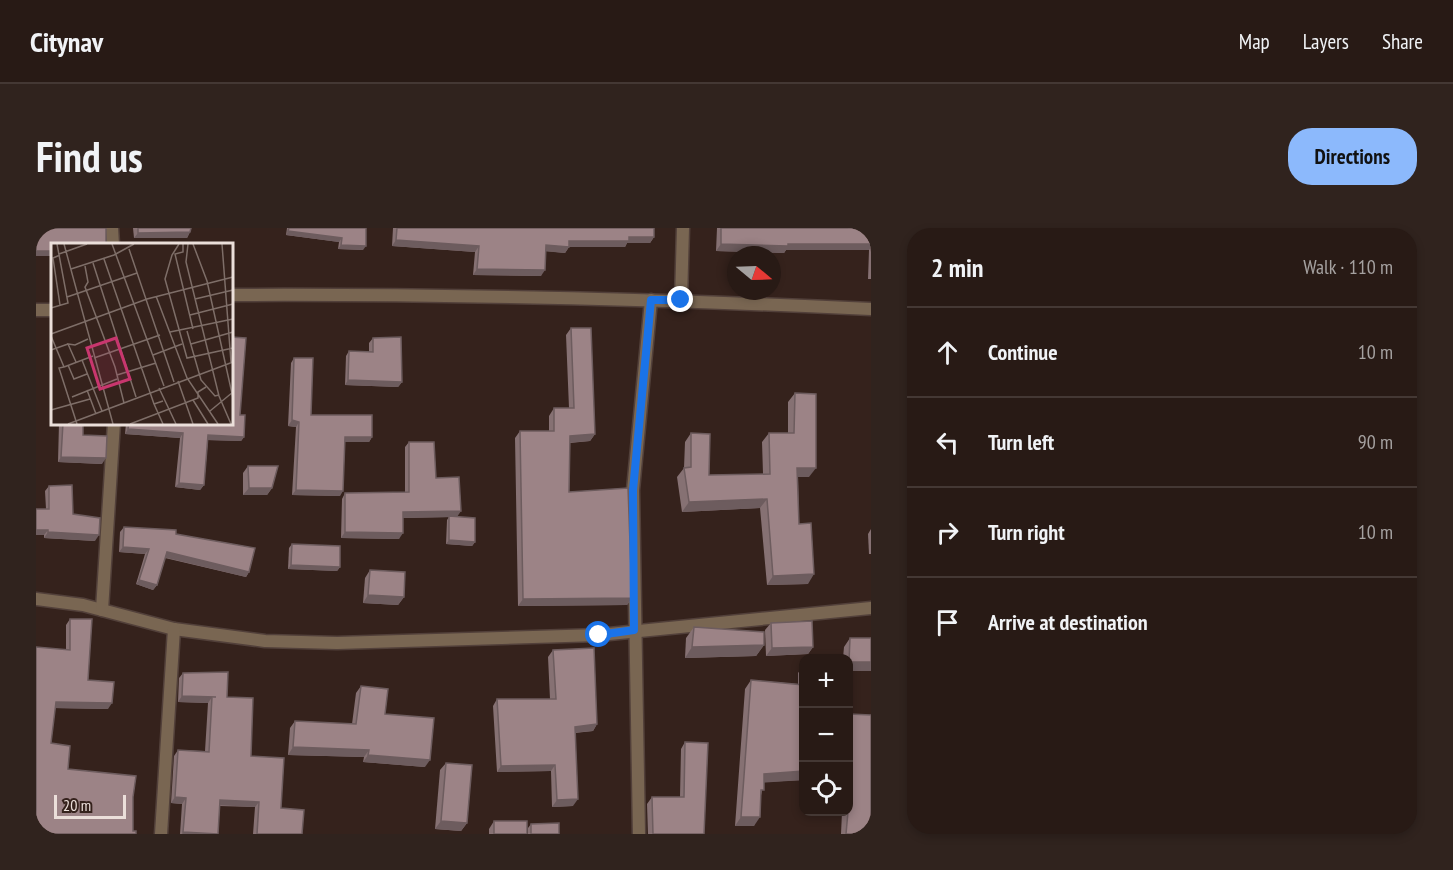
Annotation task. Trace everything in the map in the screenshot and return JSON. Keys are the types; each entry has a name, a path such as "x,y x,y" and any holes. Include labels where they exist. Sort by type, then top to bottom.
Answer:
{"street":[{"path":"112,228 113,243"},
{"path":"681,300 683,228"},
{"path":"232,295 404,294 681,300 871,309"},
{"path":"639,834 633,490 651,300"},
{"path":"102,610 114,424"},
{"path":"36,599 102,610 174,629 265,641 337,643 599,635 871,608"},
{"path":"161,834 174,629"}],"building":[{"path":"36,228 106,228 106,243 51,243 51,251 36,251"},
{"path":"138,228 191,228 190,232 138,233"},
{"path":"289,228 366,228 366,246 341,245 342,238 288,231"},
{"path":"397,228 654,228 654,237 629,237 629,241 569,241 569,247 546,245 545,270 477,269 479,246 396,240"},
{"path":"721,228 871,228 871,244 788,244 788,246 721,244"},
{"path":"571,328 591,328 595,434 570,436 569,492 628,488 632,598 523,599 520,431 554,431 554,408 574,408"},
{"path":"232,337 246,338 240,415 245,415 244,437 208,435 204,485 179,483 183,433 128,429 129,424 232,424"},
{"path":"401,337 402,382 348,380 349,351 373,352 373,338"},
{"path":"294,358 313,358 311,415 372,415 372,437 345,437 343,491 296,490 299,422 292,420"},
{"path":"795,393 816,394 816,468 797,468 799,524 811,523 814,574 773,576 767,499 689,502 684,468 691,467 691,433 710,434 709,475 770,474 769,433 794,433"},
{"path":"63,424 83,424 83,435 107,436 106,458 61,457"},
{"path":"409,442 434,442 436,478 459,477 461,511 403,512 403,533 345,532 345,493 409,492"},
{"path":"248,466 278,466 272,488 249,488"},
{"path":"72,485 73,514 100,518 99,535 36,530 36,509 49,509 49,486"},
{"path":"449,516 475,518 475,542 449,540"},
{"path":"124,527 176,530 176,534 255,548 249,572 167,552 157,585 139,580 149,549 123,547"},
{"path":"292,544 340,546 340,567 291,565"},
{"path":"370,570 405,572 404,597 368,595"},
{"path":"70,619 92,619 88,680 114,682 112,703 56,702 51,743 70,746 68,769 136,776 133,797 133,831 136,831 136,834 36,834 36,647 70,650"},
{"path":"812,621 813,647 772,648 771,623"},
{"path":"694,627 764,632 764,645 692,647"},
{"path":"850,638 871,638 871,662 853,662 853,654 849,654"},
{"path":"594,648 597,724 575,727 578,799 557,800 555,765 501,766 497,699 556,699 553,650"},
{"path":"228,672 227,697 253,698 251,756 284,758 281,808 304,810 302,834 257,834 259,802 220,800 218,834 183,832 186,798 175,797 178,750 209,752 212,697 216,697 182,696 183,673"},
{"path":"751,680 799,685 799,771 764,774 760,817 741,817"},
{"path":"361,686 388,689 385,714 434,718 430,760 368,755 369,750 293,747 295,721 356,724"},
{"path":"853,714 871,715 871,834 846,834 848,816 853,816"},
{"path":"685,742 708,743 704,834 653,834 652,797 684,797"},
{"path":"446,763 472,765 467,823 441,821"},
{"path":"494,821 527,821 527,834 494,834"},
{"path":"559,823 559,834 531,834 531,824"}],"route":[{"path":"599,635 634,630 633,490 651,300 681,300"}]}
